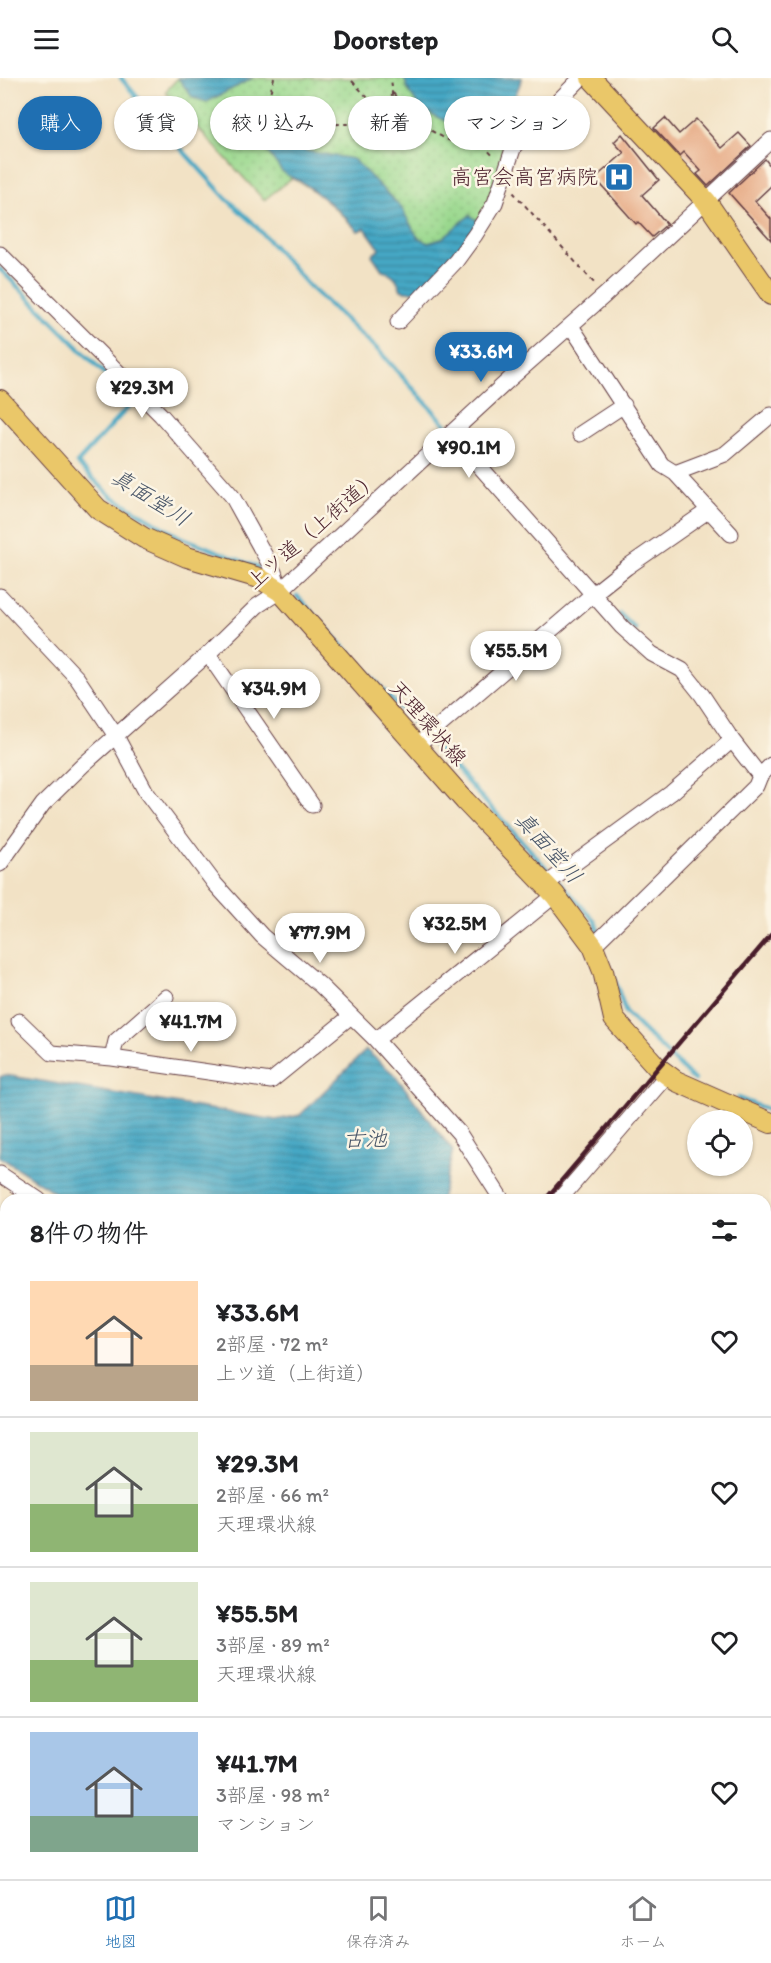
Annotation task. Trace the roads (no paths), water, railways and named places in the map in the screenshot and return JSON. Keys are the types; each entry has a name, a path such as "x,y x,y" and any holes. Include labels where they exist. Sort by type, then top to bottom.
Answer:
{"main road":[{"path":"591,78 706,201 771,295"},
{"name":"天理環状線","path":"0,400 98,509 144,538 188,557 259,578 280,591 465,801 550,890 593,946 603,971 614,1019 657,1067 709,1096 771,1123"}],"street":[{"path":"398,322 456,261 469,244 495,203 514,146 581,78"},
{"name":"上ツ道（上街道）","path":"0,864 43,804 208,654 257,606 280,591 452,435 512,377 571,326 771,140"},
{"path":"0,254 161,415 232,496 274,572 280,591"},
{"path":"571,326 662,465 675,473 731,534"},
{"path":"580,434 624,405"},
{"path":"675,473 725,454 771,415"},
{"path":"452,435 622,627 652,654 682,670 702,694 732,740 765,771 756,786 593,946"},
{"path":"416,746 593,594 627,567 709,510"},
{"path":"0,596 77,678 116,736 147,792 215,884 262,936 320,985 376,1040 459,1133 498,1194"},
{"path":"208,654 312,805"},
{"path":"376,1040 550,890 671,793 732,740"},
{"path":"112,1058 116,1041 166,997"},
{"path":"19,1021 52,1053 112,1058 271,1081 351,1016"},
{"path":"564,1194 668,1075"},
{"path":"0,1173 30,1194"}],"water":[{"path":"178,78 253,78 218,96 210,96 210,100 207,102 198,99 198,96 192,96"},
{"path":"404,78 522,78 513,96 444,96 444,120 432,114 432,96 412,96"},
{"path":"266,150 304,150 353,159 401,207 417,236 428,243 441,239 470,215 480,223 423,287 413,292 401,290 395,278 383,271 372,255 380,249 365,228 358,231 338,210 305,184 283,173"},
{"name":"古池","path":"366,1050 395,1075 453,1151 442,1194 57,1194 0,1157 0,1077 5,1075 276,1120 300,1115"}],"waterway":[{"path":"121,78 226,198 252,222 312,289 378,350 448,427"},
{"name":"真面堂川","path":"0,269 130,399 130,405 77,463 111,496 178,536 262,569"},
{"name":"真面堂川","path":"297,596 595,921 600,936"},
{"path":"620,614 635,629"},
{"name":"真面堂川","path":"614,978 626,1013 694,1080"},
{"name":"真面堂川","path":"738,1098 771,1111"}],"railway":[{"path":"550,1194 771,935"}],"place":[{"name":"高宮会高宮病院","path":"619,177"}]}
